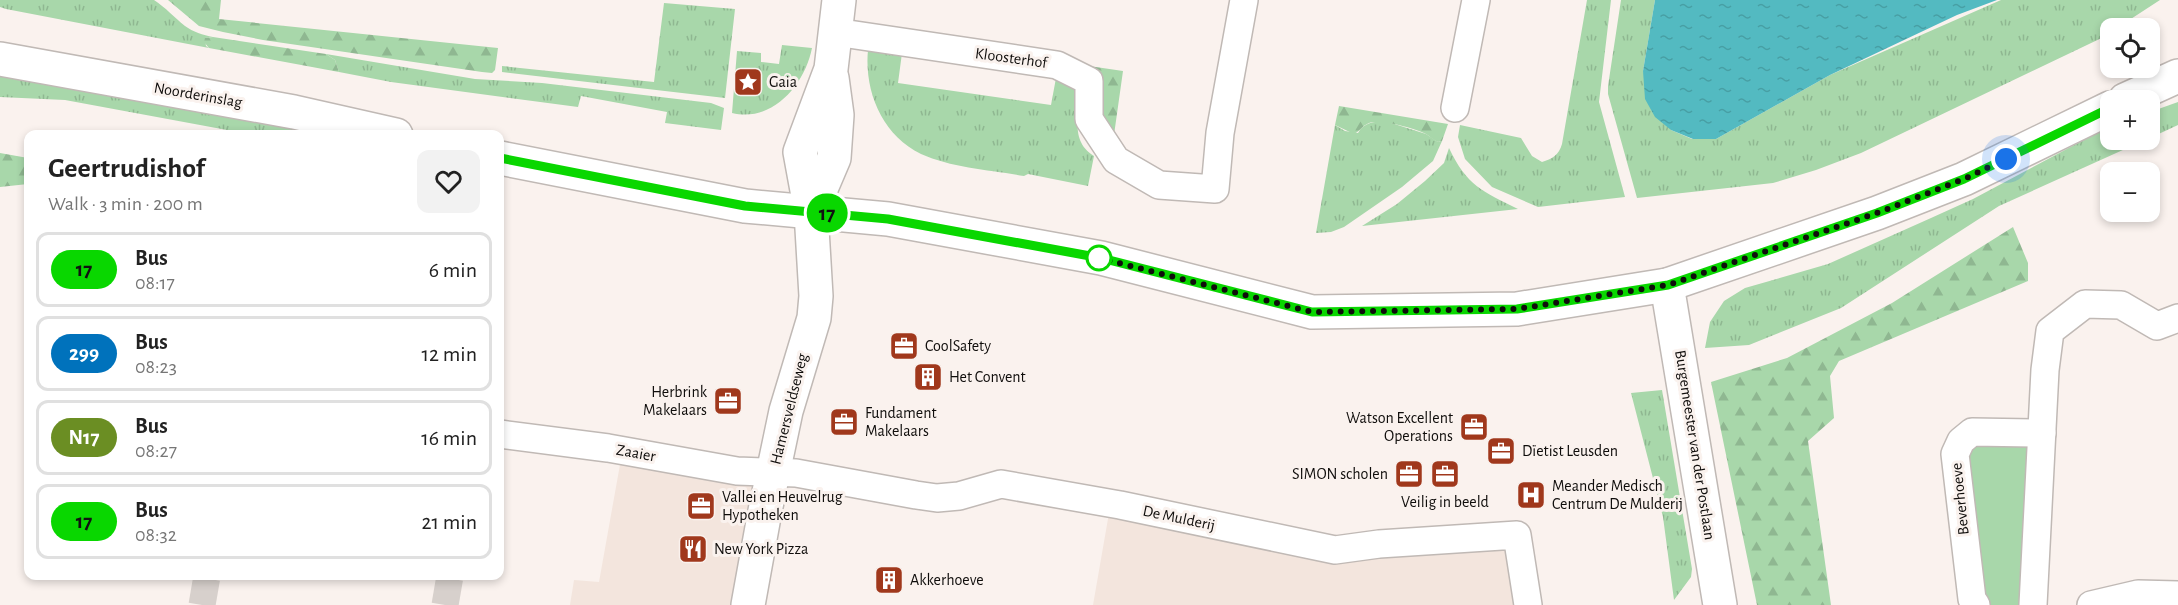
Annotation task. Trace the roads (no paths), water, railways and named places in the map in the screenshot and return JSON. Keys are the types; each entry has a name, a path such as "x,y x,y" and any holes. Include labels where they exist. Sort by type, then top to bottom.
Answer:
{"main road":[{"name":"Hamersveldseweg","path":"748,605 786,411 814,318 816,296 811,212 834,158 837,115 831,69 839,0"},
{"name":"Noorderinslag","path":"0,59 294,112 374,130"},
{"path":"2147,90 2178,76"},
{"path":"504,159 745,206 888,219 1101,258 1312,312 1517,309 1668,285 1877,213 1964,179 2100,113"},
{"name":"Burgemeester van der Postlaan","path":"1668,285 1720,605"}],"street":[{"name":"Kloosterhof","path":"835,32 1057,65 1089,81 1089,119 1116,160 1159,185 1215,189 1220,133 1244,0"},
{"path":"1455,108 1476,0"},
{"path":"2033,605 2050,332 2085,304 2121,305 2157,326 2178,318"},
{"name":"Beverhoeve","path":"1976,605 1971,598 1955,454 1961,441 1972,432 2042,433"},
{"name":"Zaaier","path":"504,435 608,448 736,471 773,472"},
{"name":"De Mulderij","path":"773,472 796,473 937,498 959,496 1000,484 1120,505 1335,550 1379,544 1517,535 1528,605"},
{"path":"2091,605 2138,594 2178,595"}],"water":[{"path":"1655,0 1997,0 1957,15 1830,75 1716,139 1693,139 1671,130 1655,117 1645,99 1643,71"}],"tunnel":[{"path":"202,605 206,580"},
{"path":"445,605 449,580"}],"place":[{"name":"Gaia","path":"748,82"},
{"name":"CoolSafety","path":"904,346"},
{"name":"Het Convent","path":"928,377"},
{"name":"Herbrink Makelaars","path":"728,401"},
{"name":"Fundament Makelaars","path":"844,422"},
{"name":"Watson Excellent Operations","path":"1474,427"},
{"name":"Dïetist Leusden","path":"1501,451"},
{"name":"SIMON scholen","path":"1409,474"},
{"name":"Veilig in beeld","path":"1445,474"},
{"name":"Meander Medisch Centrum De Mulderij","path":"1531,495"},
{"name":"Vallei en Heuvelrug Hypotheken","path":"701,506"},
{"name":"New York Pizza","path":"693,549"},
{"name":"Akkerhoeve","path":"889,580"}]}
